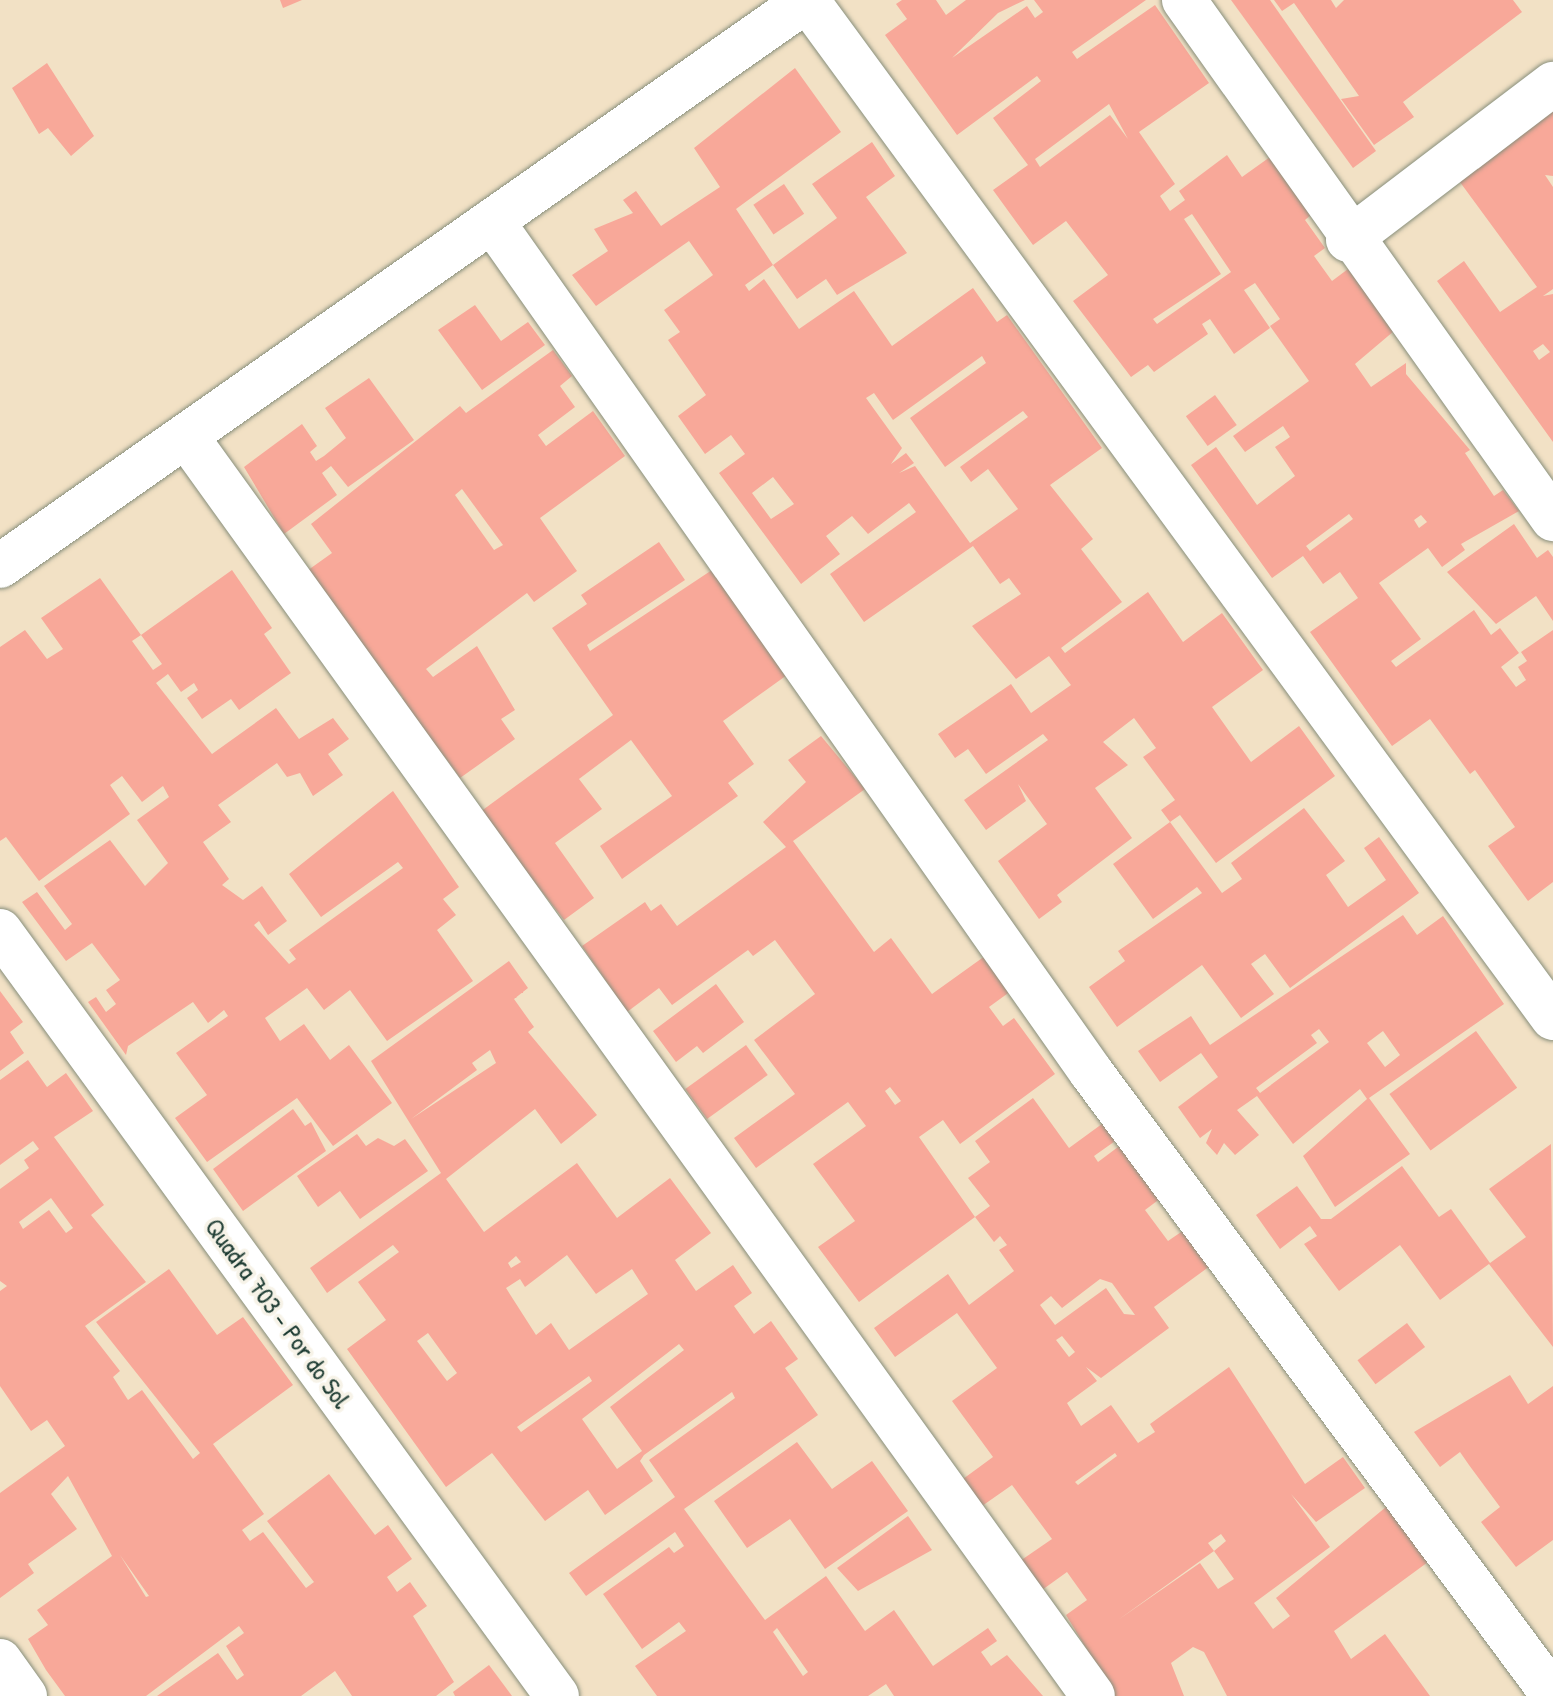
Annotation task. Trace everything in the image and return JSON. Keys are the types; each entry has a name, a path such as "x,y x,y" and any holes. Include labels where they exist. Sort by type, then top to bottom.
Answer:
{"street":[{"path":"0,566 807,0 1553,1018"},
{"path":"1184,0 1348,240 1553,519"},
{"path":"1348,240 1553,84"},
{"path":"492,221 1091,1072 1553,1695"},
{"path":"186,436 1093,1696"},
{"name":"Quadra 703 - Por do Sol","path":"0,931 557,1696"},
{"path":"0,1661 25,1696"}],"building":[{"path":"280,0 302,0 283,8"},
{"path":"902,0 936,0 946,15 966,0 1025,0 998,13 952,58 1027,6 1035,18 1043,12 1034,0 1146,0 1072,52 1077,59 1155,5 1209,83 1139,132 1175,184 1160,196 1170,211 1185,200 1179,191 1227,155 1242,177 1270,157 1312,214 1305,220 1325,248 1314,256 1332,281 1348,269 1394,331 1355,364 1371,387 1406,363 1406,374 1470,450 1465,453 1494,496 1503,490 1519,511 1461,544 1465,550 1442,567 1428,548 1379,583 1421,639 1391,661 1396,667 1474,610 1491,635 1500,628 1519,653 1501,667 1516,687 1526,680 1518,667 1527,661 1521,652 1553,630 1553,882 1528,901 1488,846 1515,827 1475,770 1470,774 1430,719 1392,746 1310,632 1358,598 1340,572 1323,584 1303,556 1272,578 1191,465 1216,447 1257,505 1295,476 1275,447 1290,437 1283,426 1245,452 1233,436 1309,381 1270,326 1280,319 1255,283 1244,290 1270,328 1234,354 1210,319 1202,324 1208,334 1154,372 1148,365 1131,377 1073,301 1108,275 1066,221 1033,245 993,190 1028,165 993,118 1041,81 1037,76 957,135 885,35 907,19 896,4","holes":["1109,104 1128,139 1110,115 1040,167 1035,159","1192,214 1231,272 1157,324 1153,319 1221,274 1184,219","1349,514 1353,519 1310,551 1306,546","1421,515 1427,522 1419,528 1414,520"]},
{"path":"1231,0 1270,0 1376,151 1353,168"},
{"path":"1274,0 1331,0 1336,8 1344,0 1513,0 1522,12 1403,102 1414,117 1374,145 1341,99 1359,96 1294,3 1282,11"},
{"path":"47,63 94,136 71,156 48,128 39,134 12,88"},
{"path":"795,68 841,132 736,209 773,265 745,285 749,291 764,279 799,329 854,291 892,346 973,288 997,322 1007,315 1102,448 1050,485 1093,539 1081,549 1122,602 1061,648 1065,653 1148,592 1183,642 1222,613 1263,670 1212,707 1251,762 1299,726 1335,776 1216,863 1180,815 1170,822 1161,810 1175,800 1143,757 1156,748 1134,718 1103,742 1128,765 1095,788 1132,838 1057,895 1062,902 1039,919 998,861 1047,824 1018,784 1026,801 986,830 964,800 1048,740 1043,734 986,774 968,749 955,758 938,734 1011,684 1031,713 1071,685 1049,656 1016,679 972,626 1021,594 1009,578 1000,584 973,546 864,622 830,574 916,512 909,503 868,534 852,516 826,536 840,554 801,584 719,473 745,454 731,435 705,454 678,416 706,395 668,340 680,332 664,310 713,275 689,241 596,306 572,275 608,251 594,229 633,213 623,200 636,191 661,226 720,187 694,148","holes":["982,356 986,363 910,418 945,467 1023,411 1028,417 960,467 971,482 988,469 1018,509 970,543 915,466 899,473 914,463 906,453 891,464 902,448 866,398 874,393 893,420","773,477 794,504 771,519 752,493"]},
{"path":"1553,101 1553,176 1545,175 1553,187 1553,289 1543,296 1553,294 1553,442 1437,281 1464,261 1500,312 1537,287 1457,178","holes":["1543,344 1550,352 1539,360 1533,351"]},
{"path":"872,142 895,176 866,197 907,253 837,295 826,279 797,299 773,265 837,218 812,184"},
{"path":"784,184 804,214 773,235 753,205"},
{"path":"475,305 501,341 528,322 545,345 482,390 438,330"},
{"path":"553,350 572,376 560,386 575,407 538,435 546,446 593,411 625,456 540,518 577,571 534,602 527,593 426,669 433,677 477,646 515,710 501,719 515,739 460,778 444,756 438,760 397,702 403,698 304,573 332,553 311,524 460,406 466,413","holes":["462,489 503,545 494,550 455,495"]},
{"path":"369,378 414,440 348,487 331,466 322,473 337,495 284,534 244,467 302,424 317,446 310,452 316,461 324,456 346,438 325,408"},
{"path":"1215,395 1237,425 1208,446 1186,416"},
{"path":"1514,524 1537,558 1548,550 1553,557 1553,621 1536,596 1496,624 1447,572"},
{"path":"659,542 685,580 587,645 590,651 712,570 787,675 723,721 754,764 728,783 738,796 622,879 600,846 672,796 631,740 579,779 602,809 555,843 594,898 564,920 480,812 613,715 552,628 587,604 581,595"},
{"path":"232,570 272,628 264,634 291,673 239,710 231,699 202,719 187,698 198,690 194,683 181,692 168,674 156,683 212,754 276,708 299,739 333,718 349,739 328,754 343,775 313,796 300,773 287,777 277,763 218,805 231,822 203,842 229,879 222,885 243,900 262,886 287,921 268,935 259,921 254,925 289,964 296,959 289,950 403,868 398,862 321,917 289,874 393,791 459,887 443,899 456,915 437,930 473,981 387,1041 350,990 324,1010 307,988 265,1018 280,1041 304,1024 330,1060 349,1045 392,1103 333,1146 297,1098 207,1162 175,1118 207,1095 176,1053 228,1016 224,1010 208,1023 193,1002 128,1046 126,1055 88,1002 96,997 106,1012 116,1004 106,990 120,980 92,943 66,961 22,902 37,892 65,930 72,924 44,886 110,840 145,886 168,863 137,820 169,797 163,786 142,802 122,776 110,785 130,814 39,881 6,837 0,841 0,647 25,630 47,659 63,649 41,618 100,578 141,635","holes":["141,635 162,664 153,670 132,641"]},
{"path":"821,736 865,789 793,841 874,952 891,938 932,994 985,956 1011,991 989,1007 1003,1026 1014,1018 1055,1074 960,1144 943,1120 919,1137 975,1217 859,1302 818,1247 855,1221 813,1164 866,1126 848,1102 756,1168 734,1138 795,1094 754,1040 815,994 775,940 753,956 748,950 672,1005 659,988 627,1012 582,946 645,902 651,911 661,904 677,926 786,847 763,822 806,782 788,760","holes":["890,1087 901,1101 895,1105 885,1091"]},
{"path":"1304,808 1345,861 1326,875 1348,907 1386,880 1364,848 1379,837 1419,893 1290,988 1265,954 1251,964 1274,994 1241,1018 1202,965 1117,1027 1089,987 1125,961 1118,951 1202,893 1197,887 1153,919 1113,864 1170,822 1222,893 1242,879 1231,863"},
{"path":"1403,915 1417,935 1443,916 1504,1004 1369,1098 1410,1154 1335,1207 1303,1156 1367,1099 1360,1089 1293,1144 1257,1096 1237,1110 1259,1135 1235,1155 1224,1143 1217,1155 1206,1143 1212,1129 1200,1138 1178,1107 1218,1077 1201,1053 1160,1082 1138,1051 1191,1016 1210,1045","holes":["1319,1029 1329,1042 1260,1093 1256,1088 1317,1043 1311,1035","1383,1031 1400,1055 1385,1067 1367,1043"]},
{"path":"509,961 528,988 514,999 534,1027 528,1032 597,1115 561,1144 535,1109 446,1179 484,1232 577,1163 617,1218 670,1178 711,1233 675,1260 696,1291 733,1265 752,1293 734,1306 754,1334 771,1321 798,1359 785,1368 818,1415 684,1509 765,1620 826,1576 865,1631 894,1610 933,1666 988,1628 997,1641 981,1652 991,1666 1007,1655 1043,1696 894,1696 886,1684 868,1696 657,1696 635,1666 686,1631 679,1622 642,1649 603,1594 669,1547 674,1553 684,1546 675,1532 586,1596 569,1573 675,1497 649,1460 735,1398 732,1392 644,1455 640,1461 653,1481 605,1515 588,1490 545,1521 492,1453 446,1487 347,1349 386,1320 358,1282 399,1252 393,1245 327,1293 310,1268 441,1173 371,1061","holes":["490,1050 496,1063 411,1119 477,1070 472,1063","567,1255 596,1294 632,1269 648,1294 569,1350 551,1323 536,1335 506,1288 520,1279 525,1287","516,1256 521,1262 511,1268 508,1263","428,1333 457,1373 447,1381 417,1341","679,1344 684,1350 610,1407 642,1451 617,1469 582,1419","589,1376 592,1381 521,1432 517,1427","777,1628 808,1672 803,1676 773,1632"]},
{"path":"716,984 744,1022 703,1053 697,1046 676,1062 653,1031"},
{"path":"0,991 23,1022 10,1032 24,1053 0,1071"},
{"path":"1476,1031 1517,1088 1431,1151 1389,1094"},
{"path":"746,1045 768,1075 707,1119 685,1089"},
{"path":"28,1060 47,1087 66,1073 93,1111 54,1137 104,1205 91,1215 146,1282 85,1326 120,1371 113,1377 128,1400 142,1390 193,1459 200,1453 96,1322 169,1269 217,1335 243,1317 293,1385 213,1444 264,1514 242,1530 250,1541 263,1532 306,1588 314,1582 267,1521 329,1474 375,1535 388,1525 412,1559 387,1577 397,1592 410,1582 427,1606 413,1616 454,1682 436,1696 352,1696 335,1671 301,1696 157,1696 218,1653 237,1680 244,1675 226,1646 244,1633 239,1626 146,1696 65,1696 46,1670 28,1639 48,1625 37,1610 112,1556 68,1476 51,1494 77,1529 28,1564 34,1573 0,1598 0,1493 65,1446 47,1420 31,1431 0,1386 0,1291 7,1286 0,1281 0,1189 29,1168 24,1160 39,1149 33,1141 0,1165 0,1080","holes":["51,1198 73,1228 66,1233 49,1210 23,1229 19,1222","120,1555 149,1596 146,1597"]},
{"path":"1033,1098 1069,1148 1106,1121 1118,1139 1094,1156 1098,1162 1122,1144 1161,1198 1145,1210 1168,1241 1184,1230 1210,1266 1154,1307 1169,1328 1101,1378 1086,1367 1097,1381 1067,1403 1081,1426 1111,1405 1138,1443 1155,1432 1150,1424 1229,1367 1305,1484 1343,1457 1365,1488 1316,1522 1291,1494 1330,1547 1254,1603 1273,1629 1290,1616 1276,1598 1386,1507 1428,1562 1334,1631 1351,1659 1385,1634 1430,1696 1227,1696 1204,1652 1193,1647 1171,1663 1184,1696 1115,1696 1066,1615 1087,1600 1067,1572 1042,1590 1020,1561 1052,1539 1012,1485 982,1506 963,1479 993,1457 952,1401 997,1368 957,1313 895,1357 874,1328 948,1274 969,1305 1014,1271 999,1250 1007,1245 1000,1236 994,1242 975,1217 990,1206 968,1178 990,1162 975,1141","holes":["1100,1279 1112,1283 1135,1315 1124,1314 1106,1288 1055,1325 1040,1305 1051,1296 1062,1308","1062,1336 1075,1352 1069,1357 1056,1340","1115,1453 1117,1456 1078,1485 1075,1482","1221,1534 1226,1541 1214,1551 1208,1543","1214,1551 1234,1579 1218,1589 1200,1563 1118,1620"]},
{"path":"293,1109 305,1126 311,1122 326,1151 243,1211 213,1169"},
{"path":"357,1134 366,1146 378,1138 394,1146 405,1139 428,1171 360,1219 340,1191 318,1207 297,1176"},
{"path":"1551,1144 1553,1347 1489,1264 1440,1300 1400,1245 1339,1291 1304,1244 1317,1236 1310,1226 1280,1249 1256,1215 1297,1186 1321,1219 1331,1219 1402,1166 1439,1217 1451,1209 1490,1263 1526,1237 1489,1189"},
{"path":"1407,1323 1425,1347 1376,1384 1357,1360"},
{"path":"1510,1375 1528,1404 1553,1386 1553,1540 1516,1567 1481,1522 1500,1507 1460,1452 1440,1467 1414,1432"},
{"path":"797,1442 832,1489 872,1461 908,1511 825,1569 790,1519 747,1548 714,1501"},
{"path":"908,1516 932,1550 858,1591 837,1568"},
{"path":"489,1665 512,1696 455,1696 453,1692"}]}
